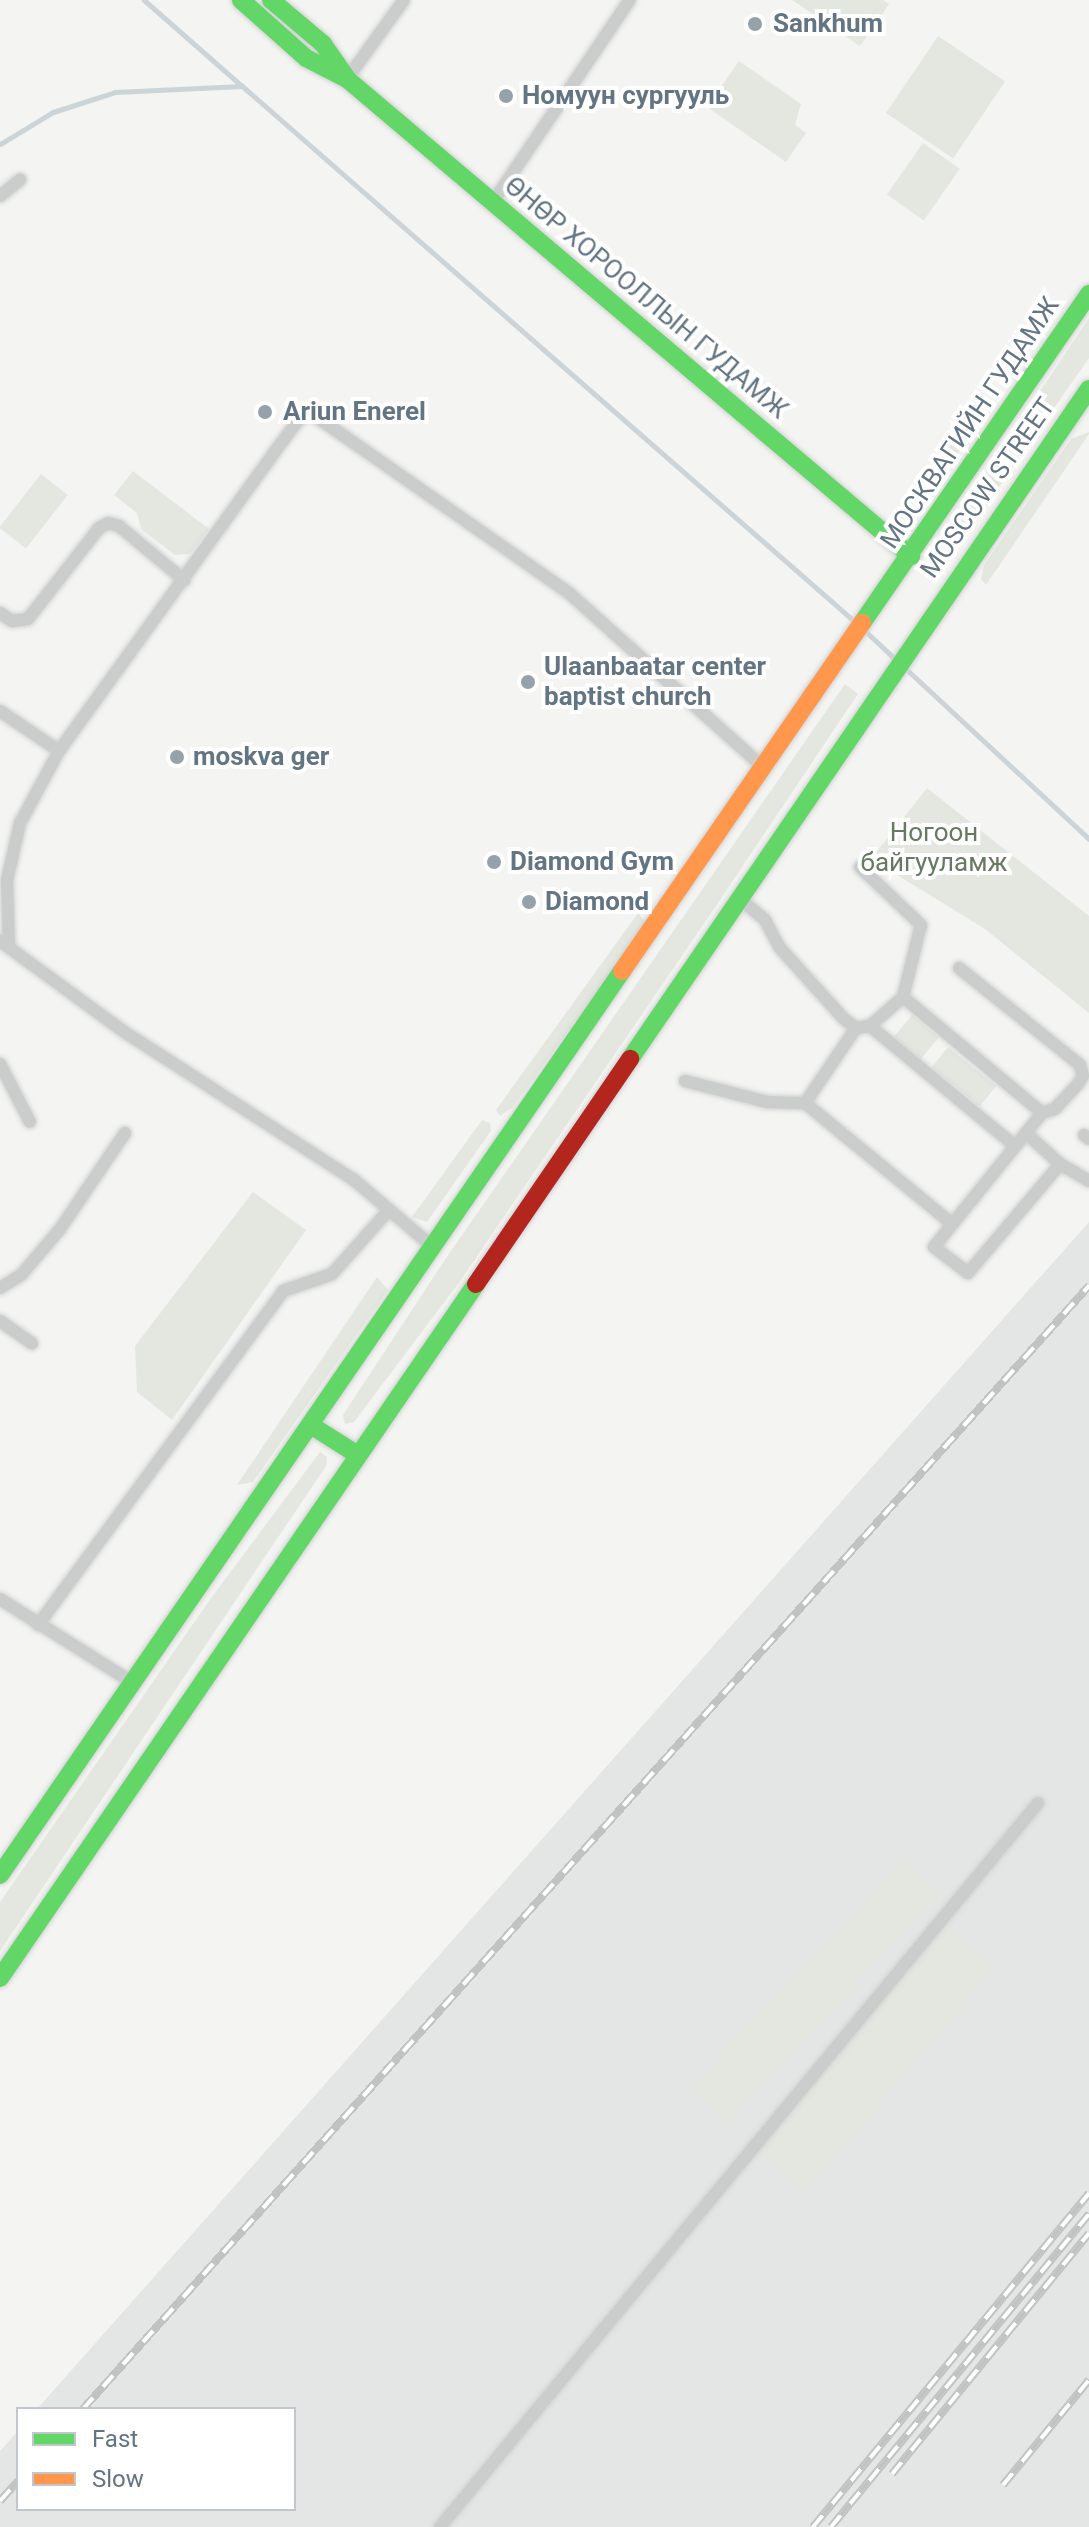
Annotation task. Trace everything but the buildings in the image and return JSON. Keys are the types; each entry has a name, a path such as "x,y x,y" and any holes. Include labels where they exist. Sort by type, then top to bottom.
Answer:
{"main road":[{"name":"ӨНӨР ХОРООЛЛЫН ГУДАМЖ","path":"241,0 306,58 347,79 911,556"},
{"name":"ӨНӨР ХОРООЛЛЫН ГУДАМЖ","path":"271,0 323,44 347,79"},
{"name":"МОСКВАГИЙН ГУДАМЖ","path":"0,1875 1089,294"},
{"name":"MOSCOW STREET","path":"0,1978 929,618 1089,389"},
{"path":"312,1426 358,1455"}],"street":[{"path":"347,79 404,0"},
{"path":"493,202 630,0"},
{"path":"0,196 20,180"},
{"path":"434,1248 353,1179 123,1031 5,944 7,880 20,823 59,751 273,454 300,418 311,413 569,593 763,767"},
{"path":"0,613 12,621 28,619 99,528 108,523 119,526 184,580"},
{"path":"0,711 59,751"},
{"path":"805,1103 856,1028 870,1026 903,997 921,925 860,867"},
{"path":"739,898 765,920 797,969 856,1028"},
{"path":"959,968 1080,1065 1078,1084 1055,1109 1042,1113 950,1222 934,1246 968,1273 1060,1164"},
{"path":"903,997 1042,1113"},
{"path":"870,1026 1015,1146"},
{"path":"0,1064 30,1122"},
{"path":"685,1081 767,1102 805,1103 950,1222"},
{"path":"0,1288 22,1274 60,1229 125,1133"},
{"path":"1026,1133 1060,1164 1089,1181"},
{"path":"38,1625 283,1291 332,1274 388,1211"},
{"path":"0,1321 32,1343"},
{"path":"0,1599 132,1682"},
{"path":"440,2527 1038,1803"}],"shaded area":[{"path":"1089,1222 1089,2527 0,2527 0,2451 16,2433 16,2511 296,2511 296,2407 39,2407"}],"green space":[{"path":"792,0 883,0 889,4 860,46"},
{"path":"938,36 1005,81 953,158 886,113"},
{"path":"739,61 801,104 795,125 806,133 786,162 707,107"},
{"path":"923,143 960,169 924,220 887,195"},
{"path":"1089,318 1089,358 963,539 951,543 947,531"},
{"path":"973,410 983,417 953,461 914,496"},
{"path":"1089,432 986,585 981,579 984,565 1071,439"},
{"path":"133,471 209,529 190,554 175,555 141,529 137,513 114,495"},
{"path":"41,474 68,495 26,549 0,526"},
{"path":"845,684 858,694 720,900 458,1284 354,1422 345,1424 343,1415 444,1261"},
{"name":"Ногоон байгууламж","path":"927,788 1089,916 1089,1013 985,929 871,859"},
{"path":"638,913 647,923 512,1108 500,1116 496,1110"},
{"path":"912,1015 939,1037 921,1059 894,1036"},
{"path":"948,1047 996,1086 980,1106 932,1067"},
{"path":"482,1120 490,1123 491,1131 427,1222 412,1217"},
{"path":"253,1192 306,1230 172,1420 137,1392 135,1346"},
{"path":"377,1277 388,1290 253,1482 237,1485"},
{"path":"320,1452 327,1457 326,1466 0,1951 0,1902 211,1598"},
{"path":"903,1860 940,1894 727,2122 690,2088"},
{"path":"947,1925 996,1966 805,2194 756,2153"}],"waterway":[{"path":"144,0 242,86"},
{"path":"0,144 53,112 115,92 242,86 854,621"},
{"path":"864,630 895,659"},
{"path":"905,668 1089,839"}],"railway":[{"path":"85,2407 1089,1286"},
{"path":"813,2527 1089,2193"},
{"path":"831,2527 1089,2214"},
{"path":"892,2474 1089,2233"},
{"path":"1003,2485 1089,2380"},
{"path":"0,2501 16,2483"}],"traffic: fast":[{"path":"241,0 306,58 347,79 911,556"},
{"path":"271,0 323,44 346,77"},
{"path":"862,623 1089,294"},
{"path":"630,1059 1089,389"},
{"path":"0,1875 622,971"},
{"path":"0,1978 476,1284"},
{"path":"312,1426 358,1455"}],"traffic: slow":[{"path":"622,971 862,623"}],"traffic: jam":[{"path":"476,1284 630,1059"}],"place":[{"name":"Sankhum","path":"755,24"},
{"name":"Номуун сургууль","path":"506,96"},
{"name":"Ariun Enerel","path":"265,412"},
{"name":"Ulaanbaatar center baptist church","path":"528,682"},
{"name":"moskva ger","path":"177,757"},
{"name":"Diamond Gym","path":"494,862"},
{"name":"Diamond","path":"529,902"}]}
